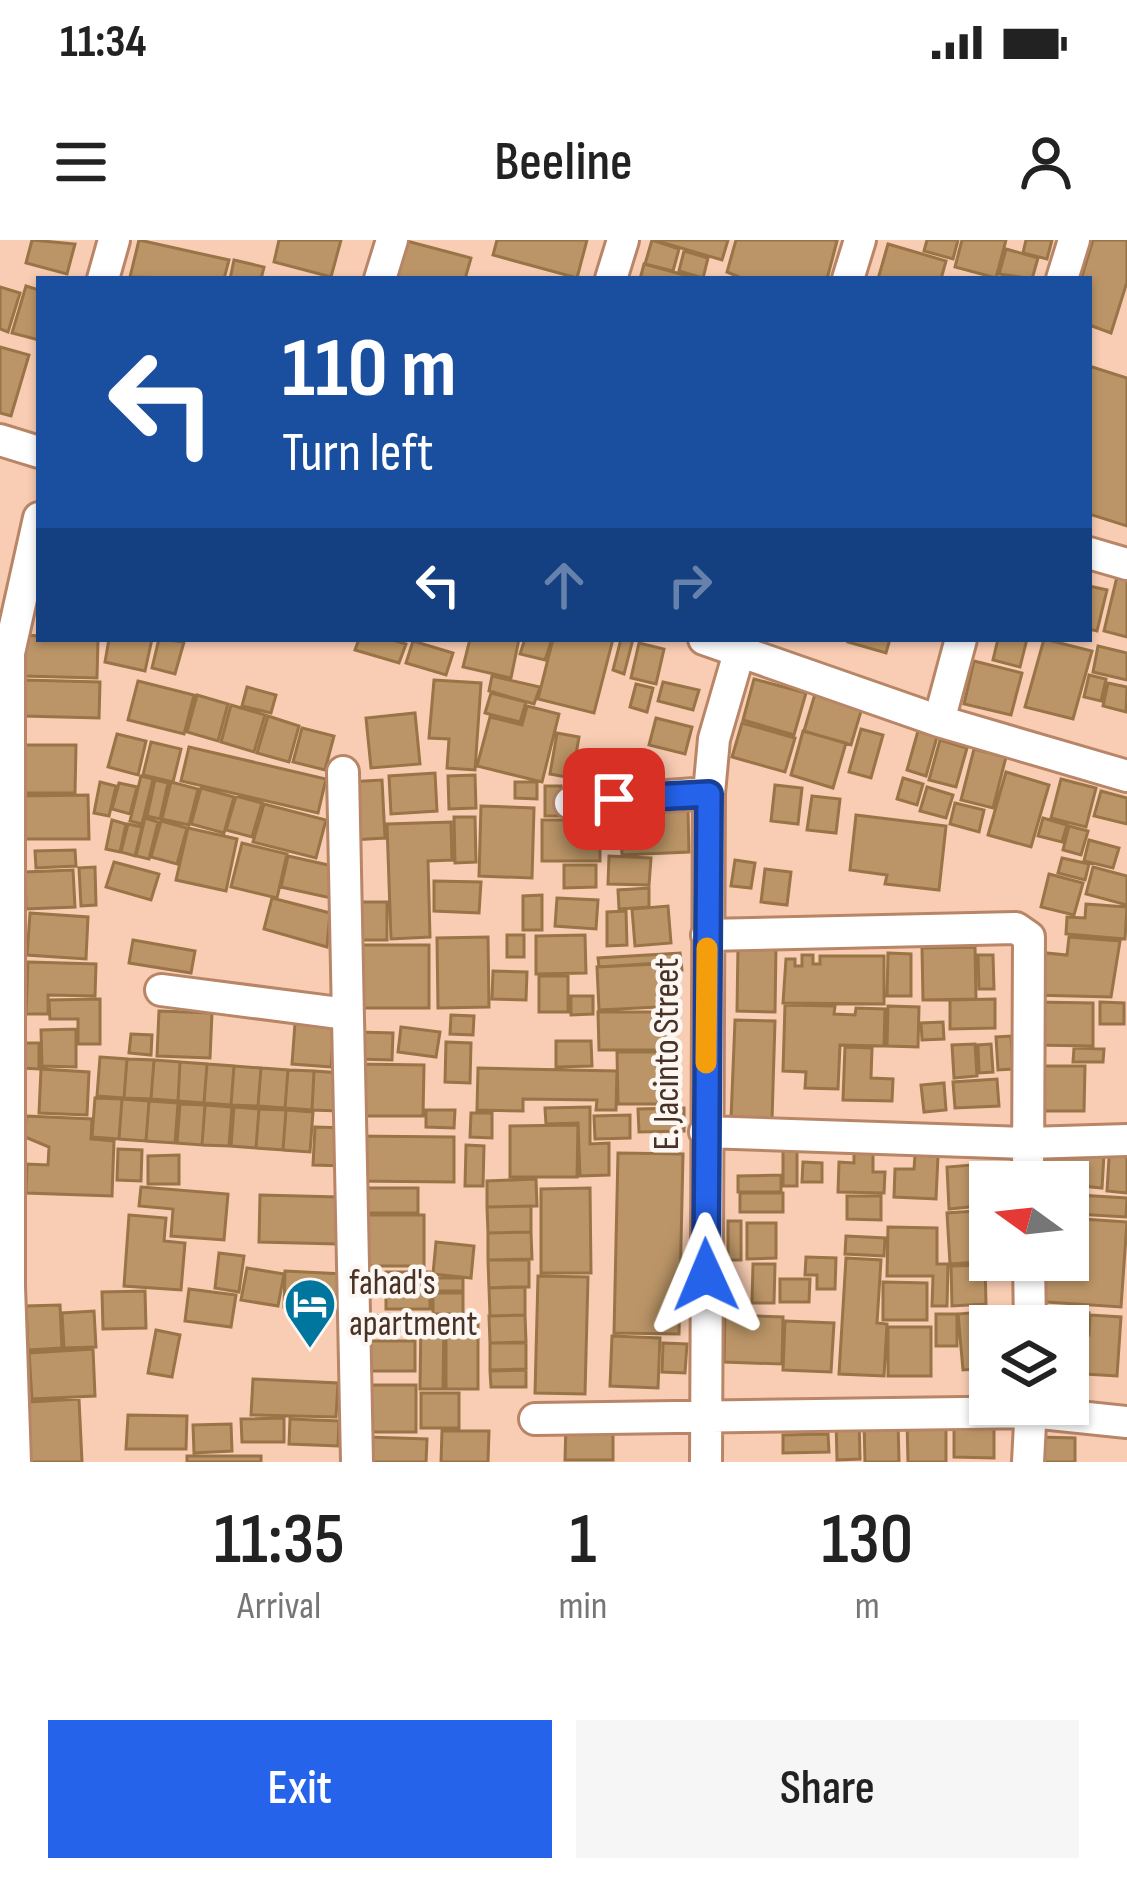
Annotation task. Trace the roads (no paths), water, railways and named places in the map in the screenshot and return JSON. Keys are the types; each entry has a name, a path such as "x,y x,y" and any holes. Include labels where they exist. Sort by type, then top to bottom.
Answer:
{"street":[{"path":"381,276 392,240"},
{"path":"612,276 623,240"},
{"path":"849,276 860,240"},
{"path":"1064,276 1074,240"},
{"path":"103,276 109,241"},
{"path":"0,440 36,451"},
{"path":"10,1459 5,1285 5,651 36,530"},
{"path":"1092,555 1127,564"},
{"path":"938,721 960,642"},
{"path":"741,644 938,721 1127,776"},
{"name":"E. Jacinto Street","path":"706,1462 709,794 714,739 741,644"},
{"path":"343,772 357,1462"},
{"path":"570,802 709,794"},
{"path":"707,935 1016,928 1029,937 1028,1161"},
{"path":"161,990 347,1014"},
{"path":"705,1132 1028,1142 1127,1140"},
{"path":"535,1419 969,1410"},
{"path":"1089,1416 1127,1422"},
{"path":"1028,1462 1030,1425"}],"place":[{"name":"fahad's apartment","path":"310,1350"}]}
